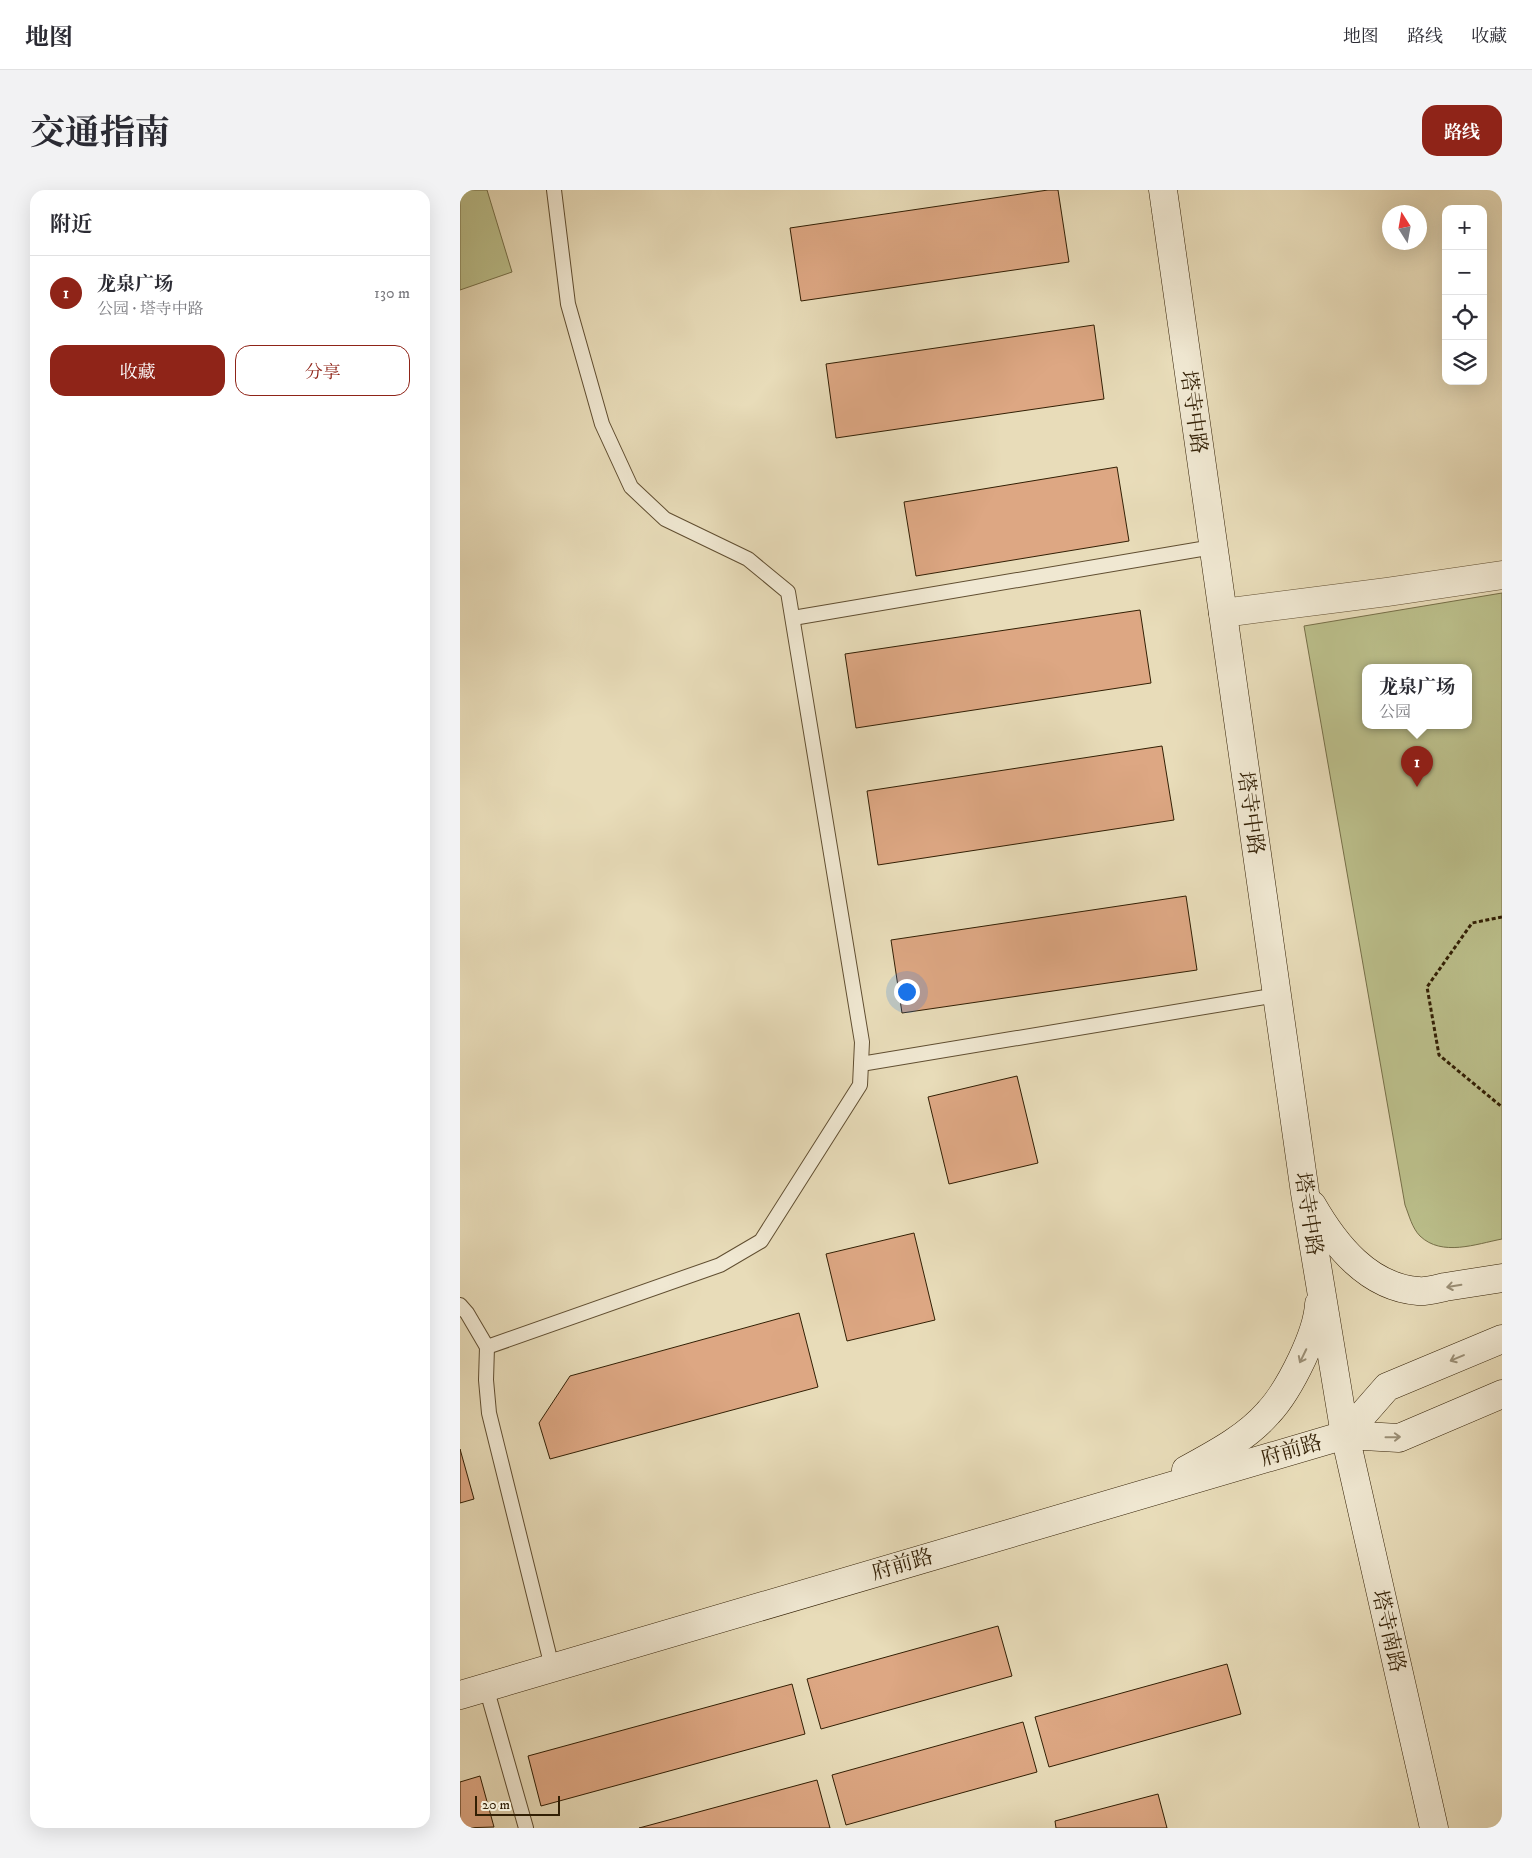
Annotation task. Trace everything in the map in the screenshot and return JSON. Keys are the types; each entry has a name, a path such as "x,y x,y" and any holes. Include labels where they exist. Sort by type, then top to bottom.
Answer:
{"main road":[{"name":"塔寺中路","path":"1163,190 1305,1193 1345,1435"},
{"path":"1223,613 1502,575"},
{"path":"1305,1193 1323,1225 1342,1250 1366,1272 1395,1288 1420,1291 1502,1278"},
{"path":"1140,1494 1210,1457 1241,1436 1268,1414 1290,1384 1309,1344 1318,1311 1319,1275"},
{"name":"府前路","path":"1345,1435 1387,1388 1502,1339"},
{"name":"府前路","path":"460,1695 1345,1435 1400,1438 1502,1394"},
{"name":"塔寺南路","path":"1345,1435 1434,1828"}],"lane":[{"path":"487,1347 720,1265 761,1240 860,1085 862,1042 788,592 748,559 665,519 631,486 602,424 568,304 554,190"},
{"path":"793,618 1213,547"},
{"path":"861,1064 1277,995"},
{"path":"460,1305 467,1313 487,1347 486,1380 489,1413 552,1667"},
{"path":"486,1687 526,1828"}],"path":[{"path":"1502,918 1472,923 1427,987 1439,1056 1502,1107"}],"green space":[{"path":"460,190 487,190 512,272 460,290"},
{"path":"1502,593 1502,1239 1470,1246 1438,1246 1417,1233 1405,1205 1304,626"}],"building":[{"path":"1058,190 1069,262 801,301 790,228"},
{"path":"1094,325 1104,399 836,438 826,364"},
{"path":"1117,467 1129,541 916,576 904,502"},
{"path":"1140,610 1151,683 856,728 845,654"},
{"path":"1162,746 1174,820 878,865 867,791"},
{"path":"1186,896 1197,970 902,1013 891,940"},
{"path":"1017,1076 1038,1163 949,1184 928,1097"},
{"path":"914,1233 935,1320 847,1341 826,1254"},
{"path":"799,1313 818,1387 550,1459 539,1423 570,1376"},
{"path":"460,1449 474,1499 460,1503"},
{"path":"998,1626 1012,1676 821,1729 807,1679"},
{"path":"1227,1664 1241,1714 1049,1767 1035,1717"},
{"path":"792,1684 805,1734 541,1806 528,1756"},
{"path":"1023,1722 1037,1772 846,1825 832,1775"},
{"path":"480,1776 494,1827 460,1828 460,1782"},
{"path":"817,1780 830,1828 639,1828"},
{"path":"1158,1794 1167,1828 1056,1828 1055,1821"}],"place":[{"name":"龙泉广场","path":"1417,787"}]}
